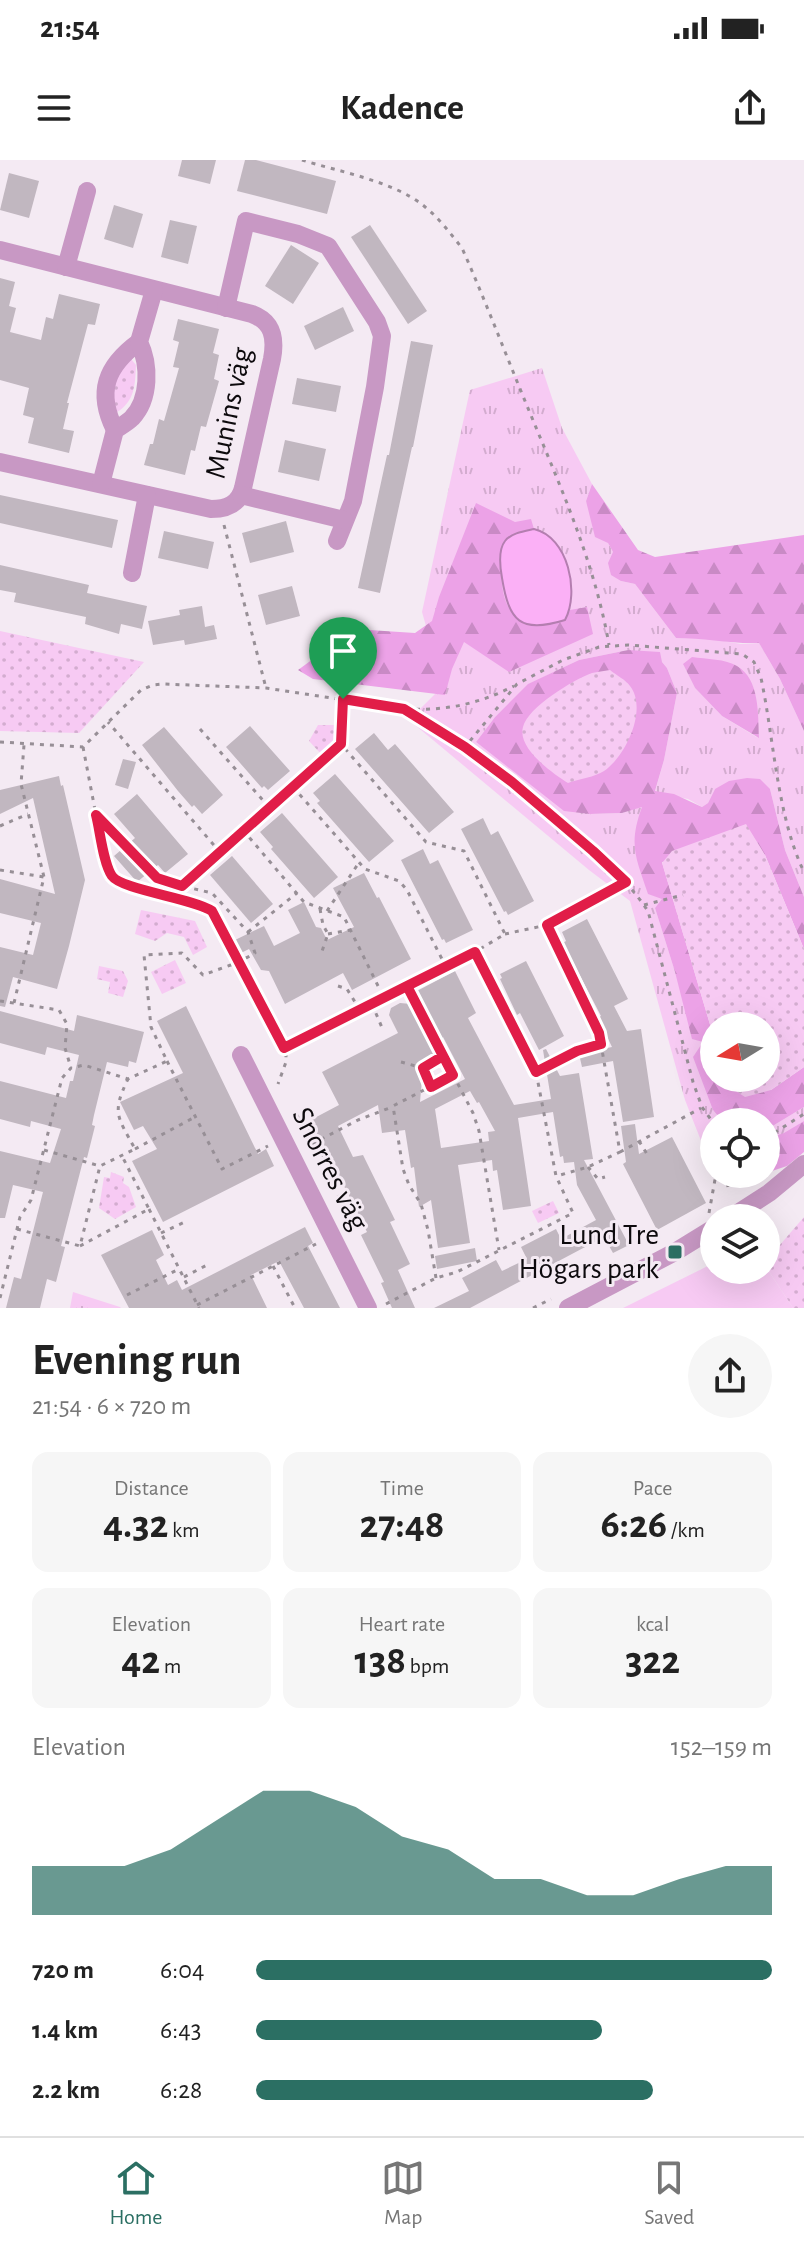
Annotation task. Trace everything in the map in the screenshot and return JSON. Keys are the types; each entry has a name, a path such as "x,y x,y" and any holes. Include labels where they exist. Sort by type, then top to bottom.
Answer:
{"street":[{"path":"66,267 87,191"},
{"path":"226,308 246,221 298,234 328,246 377,322 382,336 377,376 353,501 337,541"},
{"name":"Munins väg","path":"0,250 262,318 274,338 241,495 234,504 211,509 0,462"},
{"path":"101,484 115,430 105,405 105,388 110,372 121,355 139,342 154,290"},
{"path":"115,430 131,420 142,404 146,379 145,355 139,342"},
{"path":"132,573 147,495"},
{"path":"241,495 344,520"},
{"name":"Snorres väg","path":"241,1055 368,1308"},
{"path":"752,1204 804,1164"},
{"path":"568,1308 700,1237"}],"path":[{"path":"302,160 397,189 423,205 462,248 556,473 580,539 604,617 609,645"},
{"path":"220,508 266,688"},
{"path":"0,742 83,747 141,690 153,685 266,688 404,709 450,709 492,697 563,660 609,645 742,654 754,662 761,678 791,838 804,872"},
{"path":"465,747 517,684"},
{"path":"343,699 341,744 426,842 464,851 505,934"},
{"path":"404,709 465,747 512,782 626,882 648,911 702,1107 620,1152 588,1167 556,1176"},
{"path":"108,722 219,851"},
{"path":"200,729 269,807"},
{"path":"14,1003 44,877 21,784 24,744"},
{"path":"182,886 341,744"},
{"path":"83,747 112,876 121,883 174,896 212,911 284,1048 286,1062 274,1094"},
{"path":"293,787 365,869 399,881 407,890 446,967"},
{"path":"0,826 28,814"},
{"path":"96,815 157,878 212,893 248,932 255,953 203,975 182,953 144,955 151,1027 222,1169 283,1139"},
{"path":"243,830 304,902 344,917 384,998"},
{"path":"327,911 359,863"},
{"path":"0,870 44,877"},
{"path":"284,1048 505,934 547,925 626,882"},
{"path":"248,932 297,893"},
{"path":"644,905 683,895"},
{"path":"320,909 328,934 321,954"},
{"path":"547,925 599,1033 620,1152"},
{"path":"328,934 351,930"},
{"path":"380,1308 573,1213 556,1176 536,1072 475,952"},
{"path":"338,986 347,989 360,1010"},
{"path":"407,986 473,1113 479,1131 499,1250"},
{"path":"0,1001 59,1010 67,1024 65,1048 71,1068"},
{"path":"372,1004 383,1030"},
{"path":"536,1072 577,1051 601,1044"},
{"path":"401,1062 423,1068 443,1056"},
{"path":"135,1149 119,1118 117,1100 128,1079 167,1061"},
{"path":"0,1298 20,1217 31,1200 62,1078 71,1068 84,1065 128,1079"},
{"path":"423,1068 431,1087"},
{"path":"312,1144 453,1075"},
{"path":"393,1106 403,1169 421,1204 436,1278"},
{"path":"780,1129 804,1114"},
{"path":"122,1156 198,1306 332,1236 352,1222 297,1115"},
{"path":"44,1150 100,1166 197,1116"},
{"path":"639,1141 647,1154"},
{"path":"80,1246 100,1166"},
{"path":"588,1167 598,1179 605,1177"},
{"path":"17,1229 80,1246 149,1209"},
{"path":"161,1233 187,1221"},
{"path":"183,1277 209,1264"},
{"path":"273,1266 295,1308"},
{"path":"127,1295 179,1269"}],"green space":[{"path":"131,359 136,365 133,392 117,412 115,383"},
{"path":"542,368 562,428 592,484 586,501 613,552 621,581 635,584 676,638 759,643 780,679 804,731 804,897 785,850 770,789 715,789 708,803 702,807 688,799 655,792 677,693 662,662 628,650 579,660 529,684 495,717 476,742 521,776 590,814 622,813 643,806 663,899 655,908 675,972 700,1032 700,1092 711,1092 713,1108 700,1108 700,1138 685,1100 630,901 409,720 438,691 434,654 422,612 470,390","holes":["543,531 564,560 572,596","683,664 758,738 722,716 695,688"]},
{"path":"592,484 638,550 655,557 804,535 804,731 759,643 676,638 635,584 611,575 608,563 613,552 608,543 595,537 586,501"},
{"path":"476,503 515,522 531,519 534,529 504,541 503,593 516,616 527,623 544,624 565,620 570,610 587,607 593,634 509,672 464,642 445,695 313,679 298,670 354,629 415,633 432,621"},
{"path":"0,631 144,662 79,733 0,731"},
{"path":"628,650 660,652 677,693 655,791 674,794 702,807 708,803 715,789 729,781 760,779 770,789 785,850 804,897 804,949 765,855 662,862 706,1012 700,1012 700,1041 692,1039 655,908 662,899 648,894 637,861 635,832 642,807 622,813 564,811 476,742 495,717 528,684 579,660"},
{"path":"692,657 727,662 745,672 754,688 759,738 722,716 695,688 683,664"},
{"path":"610,670 628,684 635,696 637,707 632,732 620,755 604,771 568,783 530,751 525,743 523,727 533,711 563,688 592,673"},
{"path":"318,725 338,725 336,742 322,755 309,741"},
{"path":"746,824 765,855 804,949 804,1067 780,1084 780,1012 706,1012 662,863 672,851"},
{"path":"141,910 195,921 207,947 193,955 184,937 167,933 155,941 135,934"},
{"path":"175,960 186,983 162,994 151,972"},
{"path":"99,966 123,971 128,981 123,997 108,993 110,982 97,979"},
{"path":"700,1046 700,1076 693,1057"},
{"path":"804,1067 804,1107 780,1122 780,1108 712,1108 706,1092 780,1092 780,1084"},
{"path":"737,1092 764,1092 745,1097"},
{"path":"804,1107 804,1121 780,1135 780,1122"},
{"path":"804,1121 804,1152 780,1168 780,1134"},
{"path":"111,1172 124,1177 123,1183 129,1187 136,1207 115,1219 99,1208 104,1177 110,1178"},
{"path":"553,1201 559,1213 538,1223 532,1211"},
{"path":"804,1217 804,1308 793,1308 777,1284 780,1284 780,1245"},
{"path":"700,1270 700,1284 777,1284 793,1308 623,1308"},
{"path":"73,1292 120,1307 121,1308 70,1308"}],"shaded area":[{"path":"534,529 546,534 563,554 571,581 565,620 550,624 527,624 513,614 508,605 500,564 501,549 508,538"}],"building":[{"path":"182,160 216,160 210,184 178,176"},
{"path":"245,160 256,160 336,181 327,214 237,191"},
{"path":"9,173 39,181 29,218 0,210"},
{"path":"114,205 143,214 133,248 104,239"},
{"path":"170,220 197,226 188,264 161,257"},
{"path":"370,225 427,311 408,324 351,237"},
{"path":"291,245 319,263 293,304 265,286"},
{"path":"0,278 15,282 9,306 16,308 10,332 41,340 46,317 53,319 59,294 100,304 95,325 88,324 67,403 63,429 74,431 69,453 28,443 34,418 23,415 29,388 0,380"},
{"path":"343,307 354,331 315,350 304,326"},
{"path":"178,319 219,329 213,353 219,355 214,379 219,381 206,427 201,426 185,475 144,465 159,419 164,421 179,368 173,367 179,342 173,340"},
{"path":"411,341 433,345 380,593 358,588 389,455"},
{"path":"297,378 341,386 336,412 292,404"},
{"path":"285,440 326,449 319,481 278,472"},
{"path":"0,495 118,520 112,548 0,523"},
{"path":"286,521 294,552 250,563 242,533"},
{"path":"164,531 214,542 208,569 158,558"},
{"path":"0,565 89,585 87,593 147,606 142,629 121,624 119,634 85,624 86,617 14,602 16,593 0,590"},
{"path":"292,586 300,616 266,625 258,595"},
{"path":"202,606 205,627 214,625 217,639 185,645 184,640 153,645 148,621 180,615 179,610"},
{"path":"250,726 290,771 268,790 264,786 262,788 226,747"},
{"path":"164,727 223,795 202,814 178,791 142,745"},
{"path":"374,733 388,750 395,744 454,812 429,833 355,749"},
{"path":"123,759 136,762 128,789 115,785"},
{"path":"335,774 394,841 369,862 317,803 320,801 313,793"},
{"path":"59,776 85,880 69,946 57,989 13,977 5,1007 0,1006 0,947 33,955 41,923 0,913 0,879 55,894 33,798 0,814 0,790"},
{"path":"137,794 188,854 165,873 158,865 137,882 114,856 135,838 114,814"},
{"path":"282,813 338,877 314,898 260,832"},
{"path":"483,818 491,835 498,831 534,901 508,915 461,829"},
{"path":"423,849 430,864 438,860 473,930 446,943 401,860"},
{"path":"232,856 273,904 251,923 210,875"},
{"path":"364,873 411,959 352,990 343,973 285,1004 269,971 261,970 249,949 239,954 233,941 264,926 274,946 300,933 288,910 304,902 316,927 321,928 327,940 354,927 333,888"},
{"path":"587,919 628,999 614,1006 627,1031 641,1029 654,1117 623,1122 613,1061 582,1067 579,1054 612,1047 598,1018 601,1016 563,943 566,941 562,932"},
{"path":"526,961 564,1036 539,1050 520,1013 517,1015 500,979 500,974"},
{"path":"455,971 476,1013 468,1018 514,1105 551,1099 543,1050 546,1049 560,1076 579,1073 593,1159 584,1160 629,1245 613,1253 604,1237 470,1308 434,1308 469,1291 462,1278 496,1260 502,1271 527,1259 521,1247 556,1229 561,1239 596,1220 577,1185 574,1162 564,1163 563,1156 560,1157 553,1112 518,1118 531,1206 503,1210 497,1170 493,1171 492,1160 458,1165 470,1243 438,1248 431,1200 419,1207 405,1130 382,1133 378,1105 338,1126 353,1157 363,1155 395,1220 390,1222 410,1264 398,1270 415,1308 392,1308 381,1283 384,1282 361,1235 367,1232 328,1154 322,1157 305,1123 339,1105 322,1072 398,1033 389,1015 391,1008 400,1003 422,1005 415,992","holes":["443,1037 465,1079 420,1102 420,1065 428,1062","470,1091 495,1131 488,1132 489,1141 441,1148 435,1109"]},
{"path":"186,1006 258,1154 266,1149 274,1166 163,1222 132,1161 157,1149 143,1126 134,1130 120,1102 183,1073 157,1021"},
{"path":"0,1011 74,1031 77,1015 144,1032 136,1063 129,1061 128,1067 107,1062 87,1158 84,1157 61,1246 65,1247 56,1282 47,1279 40,1308 6,1308 14,1277 21,1279 43,1192 13,1185 5,1218 0,1218 0,1151 50,1163 61,1129 31,1121 30,1127 0,1119 0,1081 66,1098 79,1055 47,1047 45,1055 0,1043"},
{"path":"635,1124 639,1154 672,1137 706,1203 657,1230 623,1164 626,1162 621,1126"},
{"path":"305,1227 313,1243 308,1246 340,1308 304,1308 279,1261 251,1275 267,1308 129,1308 101,1255 152,1230 164,1255 156,1260 168,1285 177,1280 182,1290"},
{"path":"475,1248 477,1261 437,1269 435,1256"}],"place":[{"name":"Lund Tre Högars park","path":"675,1252"}],"route":[{"path":"343,699 341,744 182,886 157,878 96,815 112,876 121,883 174,896 212,911 284,1048 407,986 443,1056 423,1068 431,1087 453,1075 407,986 475,952 536,1072 577,1051 601,1044 599,1033 547,925 626,882 512,782 465,747 404,709 343,699"}]}
